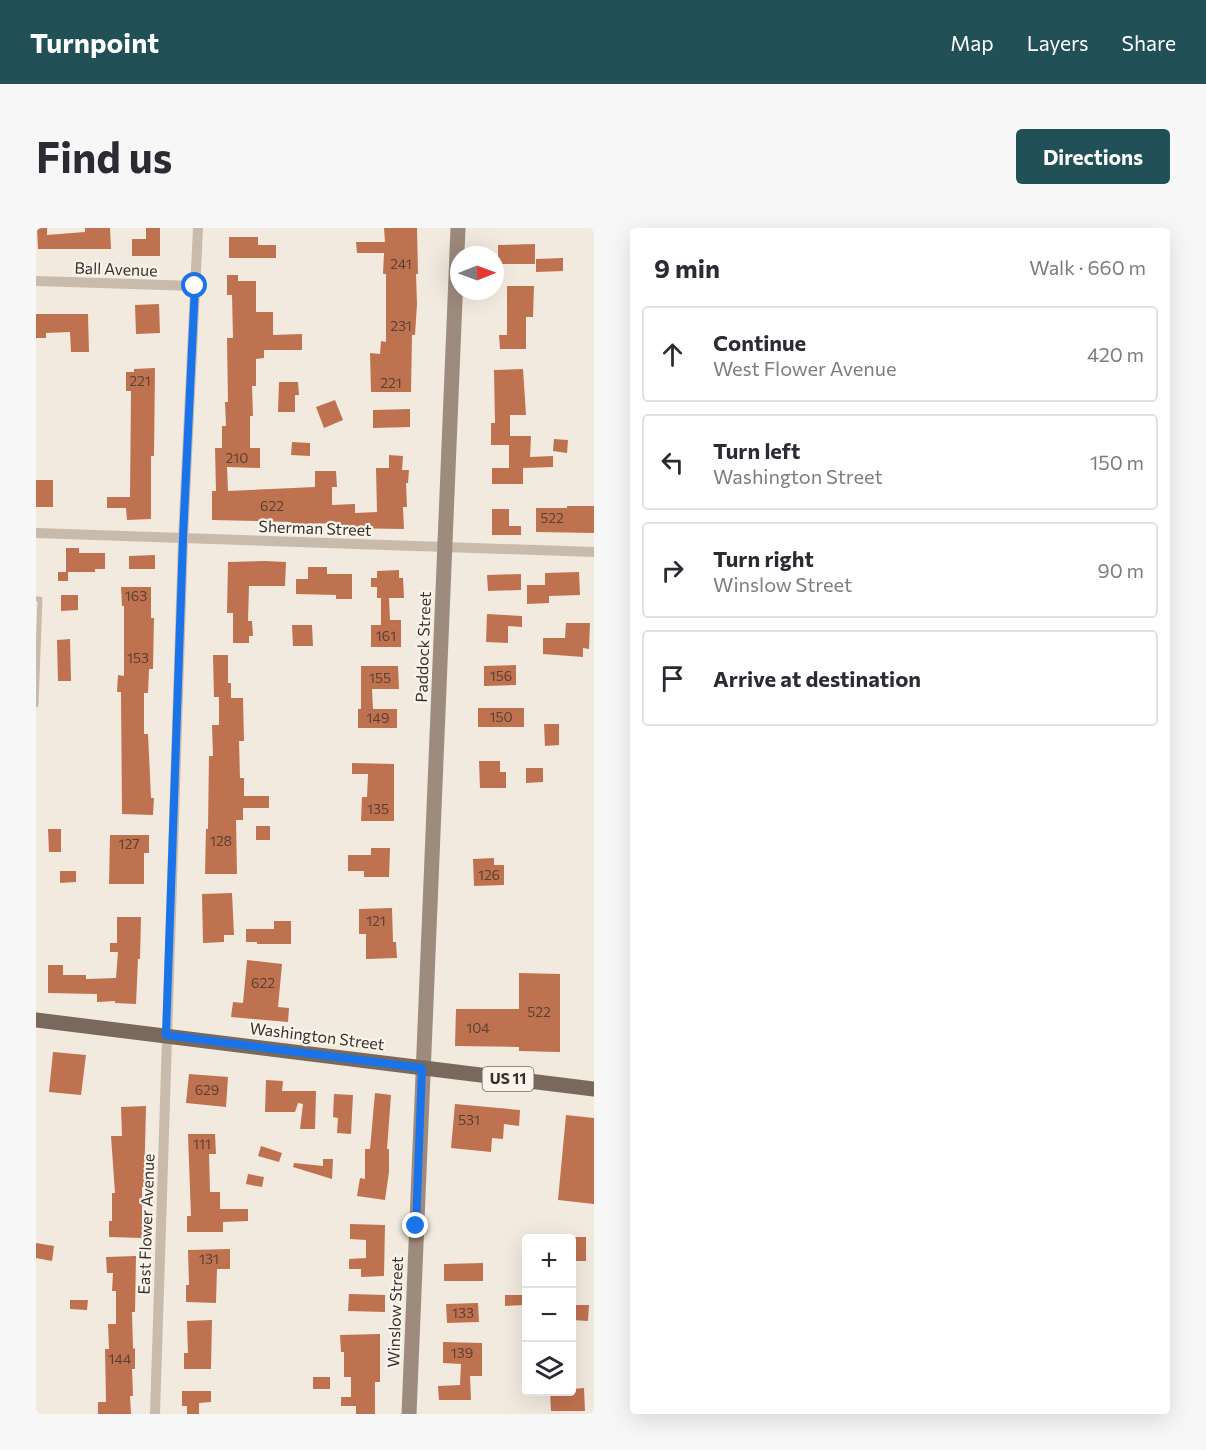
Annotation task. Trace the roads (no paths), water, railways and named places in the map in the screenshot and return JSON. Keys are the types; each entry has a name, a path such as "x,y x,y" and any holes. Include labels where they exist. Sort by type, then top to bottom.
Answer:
{"main road":[{"name":"Paddock Street","path":"422,1068 459,228"},
{"name":"Washington Street","path":"36,1020 594,1089"},
{"name":"Winslow Street","path":"409,1414 422,1068"}],"street":[{"name":"East Flower Avenue","path":"154,1414 183,538 198,228"},
{"name":"Ball Avenue","path":"36,281 195,286"},
{"name":"Sherman Street","path":"36,533 594,552"}],"lane":[{"path":"36,599 40,599 36,705"}]}
